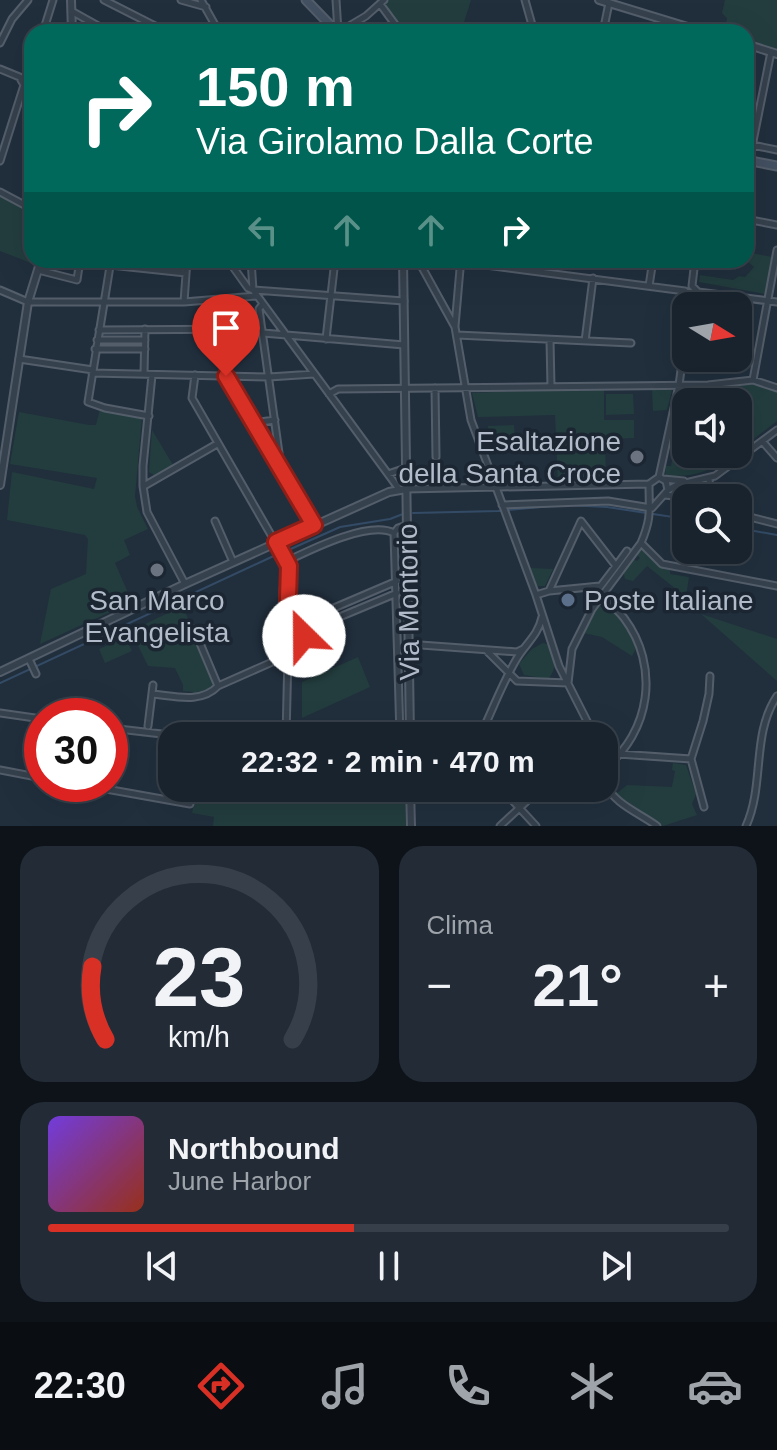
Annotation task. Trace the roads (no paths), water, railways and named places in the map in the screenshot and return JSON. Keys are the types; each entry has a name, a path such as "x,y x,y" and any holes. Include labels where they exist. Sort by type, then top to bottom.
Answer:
{"main road":[{"path":"306,0 330,24"},
{"path":"754,161 777,166"}],"street":[{"path":"0,43 12,19 28,0"},
{"path":"46,24 53,0"},
{"path":"71,0 72,24"},
{"path":"104,0 151,24"},
{"path":"181,0 207,8"},
{"path":"201,0 215,24"},
{"path":"336,0 338,24"},
{"path":"525,0 532,24"},
{"path":"599,0 678,24"},
{"path":"350,24 382,2 395,24"},
{"path":"605,24 609,3"},
{"path":"73,12 95,24"},
{"path":"754,47 774,53 754,137"},
{"path":"0,69 24,79"},
{"path":"0,161 24,89"},
{"path":"754,145 777,150"},
{"path":"0,192 24,205"},
{"path":"754,221 777,225"},
{"path":"753,380 777,250"},
{"path":"0,485 28,302 38,270 77,280 79,268"},
{"path":"109,268 88,402 149,416"},
{"path":"148,268 186,273"},
{"path":"184,302 186,268"},
{"path":"234,268 255,293"},
{"path":"252,268 255,293 262,305 388,474 403,489"},
{"path":"326,339 334,268"},
{"name":"Via Montorio","path":"403,268 406,468 403,489 407,513 410,722"},
{"path":"422,268 455,327 471,420 561,671 588,722"},
{"path":"455,327 460,268"},
{"path":"519,268 685,291 692,286 694,268"},
{"path":"649,286 652,268"},
{"path":"585,341 593,278"},
{"path":"692,286 698,292"},
{"path":"0,290 28,302 184,302 255,293 404,301"},
{"path":"752,299 777,302"},
{"path":"447,313 456,302"},
{"path":"262,305 259,309 279,453 276,460"},
{"path":"144,374 145,329"},
{"path":"99,330 263,331 404,345"},
{"path":"457,335 631,343"},
{"path":"97,340 145,340"},
{"path":"550,340 551,387"},
{"path":"95,349 145,349"},
{"path":"18,359 92,371 152,375 269,377 315,374"},
{"path":"664,494 661,478 681,372"},
{"path":"152,375 143,466 147,512 185,584"},
{"path":"195,375 192,398 289,566 288,599 306,631"},
{"path":"226,376 314,525"},
{"path":"329,394 338,389 679,385 753,380 777,388"},
{"path":"435,388 436,457"},
{"path":"253,423 275,420"},
{"path":"0,672 276,542 403,489 497,489 649,484 661,478 708,479 777,430"},
{"path":"762,441 777,458"},
{"path":"143,486 217,444"},
{"path":"388,474 406,468"},
{"path":"708,479 709,484"},
{"path":"651,509 664,494 693,481"},
{"path":"556,655 567,654 572,649 600,596 641,543 650,518 649,484"},
{"path":"651,493 672,495"},
{"path":"502,505 608,501 645,505 651,509"},
{"path":"752,518 777,524"},
{"path":"215,521 233,562"},
{"path":"549,591 581,521 616,566"},
{"path":"285,562 344,535 387,530 394,533 407,525"},
{"name":"Via Montorio","path":"394,533 400,722"},
{"path":"641,543 662,564 777,586"},
{"path":"600,596 600,586 627,551"},
{"path":"285,562 282,608 288,655 286,722"},
{"path":"301,622 397,581"},
{"path":"536,595 600,586"},
{"path":"592,587 624,617 637,639 646,666 645,708 618,757"},
{"path":"152,694 199,698 212,693 218,686 288,655 306,631 397,593"},
{"path":"407,644 517,652 535,638 543,616"},
{"path":"194,629 218,686"},
{"path":"535,638 543,636 550,641"},
{"path":"487,722 524,648"},
{"path":"568,683 572,649"},
{"path":"486,650 510,675 524,683 568,683"},
{"path":"29,659 36,674"},
{"path":"553,684 561,671"},
{"path":"704,807 691,759 703,721 710,676"},
{"path":"148,726 153,685"},
{"path":"746,826 756,791 762,730 777,696"},
{"path":"0,713 24,716"},
{"path":"128,730 158,734"},
{"path":"618,755 691,759"},
{"path":"0,770 24,775"},
{"path":"128,793 190,804"},
{"path":"618,800 657,826"},
{"path":"410,802 411,826"},
{"path":"514,802 536,826"},
{"path":"500,826 526,802"}],"waterway":[{"path":"413,513 498,511 562,505"},
{"path":"568,505 607,507 672,517"},
{"path":"284,552 340,527 403,514"},
{"path":"752,531 777,535"},
{"path":"0,683 278,554"}],"place":[{"name":"Esaltazione della Santa Croce","path":"637,457"},
{"name":"San Marco Evangelista","path":"157,570"},
{"name":"Poste Italiane","path":"568,600"}]}
